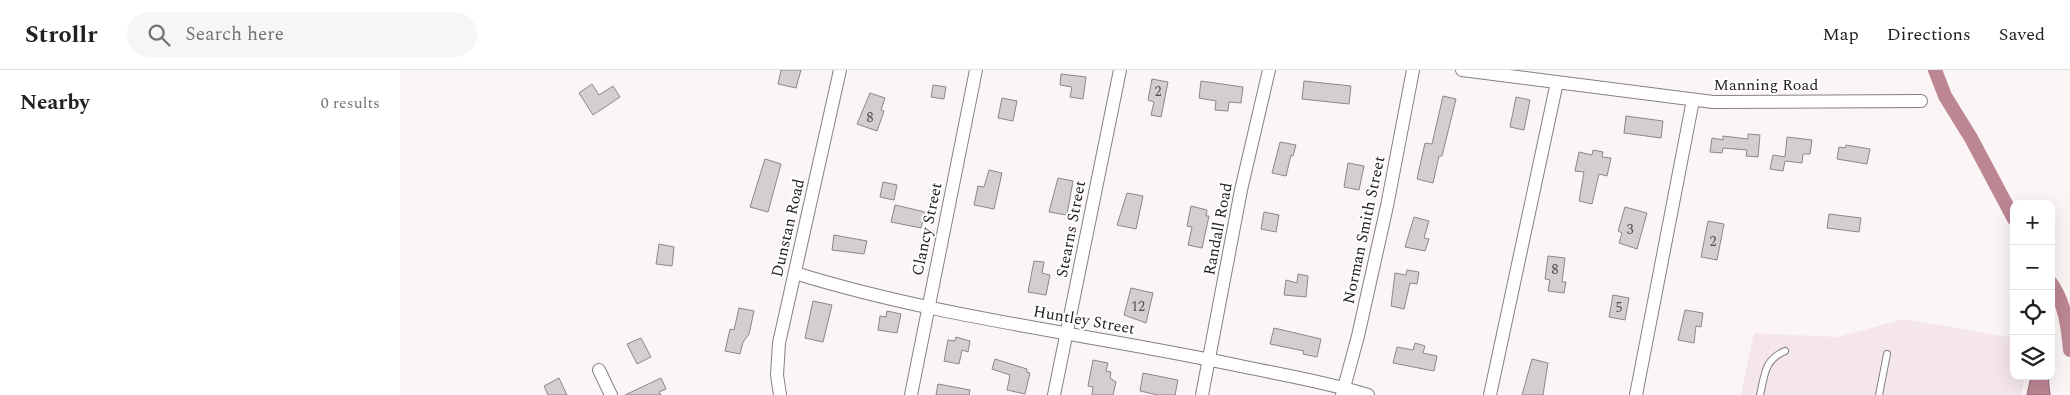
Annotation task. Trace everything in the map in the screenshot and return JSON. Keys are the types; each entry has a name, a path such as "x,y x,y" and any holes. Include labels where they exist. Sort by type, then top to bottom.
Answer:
{"street":[{"name":"Dunstan Road","path":"780,395 777,375 779,343 840,70"},
{"name":"Clancy Street","path":"911,395 927,307 976,70"},
{"name":"Stearns Street","path":"1054,395 1120,70"},
{"name":"Randall Road","path":"1202,395 1241,190 1269,70"},
{"name":"Norman Smith Street","path":"1343,391 1358,336 1385,216 1413,70"},
{"name":"Manning Road","path":"1462,70 1693,100 1751,104 1921,101"},
{"path":"1490,395 1557,82"},
{"path":"1636,395 1693,100"},
{"name":"Huntley Street","path":"795,274 860,293 1209,359 1343,391 1368,395"},
{"path":"599,370 611,395"}],"lane":[{"path":"1760,395 1766,367 1773,356 1785,351"},
{"path":"1878,395 1887,354"}],"shaded area":[{"path":"1904,319 2010,337 2010,380 2024,380 2021,395 1741,395 1754,333 1838,337"},
{"path":"2030,380 2048,380 2050,395 2027,395"}],"building":[{"path":"781,70 801,70 796,88 778,84"},
{"path":"1061,74 1086,77 1083,99 1070,97 1072,87 1060,85"},
{"path":"1152,79 1168,82 1161,117 1151,115 1154,102 1148,100"},
{"path":"1201,81 1243,87 1241,103 1229,102 1228,111 1215,110 1216,101 1199,98"},
{"path":"1304,81 1351,86 1349,104 1302,99"},
{"path":"592,84 599,95 613,86 620,97 593,115 579,93"},
{"path":"933,85 946,87 944,99 931,97"},
{"path":"870,93 885,98 881,110 884,111 877,131 857,124"},
{"path":"1443,96 1456,99 1442,156 1439,156 1433,183 1417,179 1425,143 1432,144"},
{"path":"1516,97 1530,100 1524,130 1510,127"},
{"path":"1002,98 1017,101 1013,121 998,118"},
{"path":"1626,116 1663,121 1661,138 1624,133"},
{"path":"1748,134 1760,135 1758,157 1746,156 1747,150 1723,148 1722,153 1710,152 1712,138 1723,140 1723,136 1748,139"},
{"path":"1787,137 1812,140 1810,154 1803,154 1802,163 1785,161 1783,171 1770,169 1773,155 1785,157"},
{"path":"1280,142 1296,145 1293,156 1291,155 1286,176 1272,173"},
{"path":"1846,145 1870,149 1867,164 1837,159 1839,147 1845,148"},
{"path":"1593,150 1603,152 1602,157 1611,158 1607,176 1599,174 1592,204 1579,201 1584,172 1575,171 1579,152 1592,155"},
{"path":"765,159 781,164 768,212 750,207"},
{"path":"1348,163 1364,166 1359,190 1344,187"},
{"path":"989,170 1002,173 994,209 974,205 978,186 984,187"},
{"path":"1058,178 1073,181 1067,215 1049,212"},
{"path":"883,182 897,185 894,200 880,197"},
{"path":"1127,193 1143,196 1136,229 1117,225"},
{"path":"895,205 925,212 921,228 891,222"},
{"path":"1191,206 1207,210 1206,216 1209,216 1202,248 1188,245 1192,227 1187,226"},
{"path":"1625,207 1647,213 1637,249 1619,243 1622,233 1618,231"},
{"path":"1264,212 1279,215 1276,232 1261,229"},
{"path":"1829,214 1861,218 1859,232 1827,228"},
{"path":"1414,217 1429,221 1424,238 1429,239 1425,251 1405,247"},
{"path":"1708,221 1724,224 1717,260 1701,257"},
{"path":"834,235 867,241 864,254 832,250"},
{"path":"659,244 674,247 672,266 656,264"},
{"path":"1548,256 1565,258 1562,282 1566,282 1564,293 1548,291 1550,280 1545,279"},
{"path":"1034,261 1044,262 1042,273 1050,275 1046,295 1028,292"},
{"path":"1407,270 1419,272 1417,284 1410,283 1404,309 1391,306 1395,273 1406,275"},
{"path":"1298,274 1308,276 1306,297 1284,295 1286,280 1297,283"},
{"path":"1131,288 1153,293 1146,323 1124,315"},
{"path":"1613,295 1629,298 1625,320 1609,317"},
{"path":"813,301 832,305 823,342 805,338"},
{"path":"739,308 754,311 749,334 743,342 740,354 725,351 730,329 734,330"},
{"path":"1685,310 1703,313 1701,327 1696,326 1694,343 1678,340"},
{"path":"887,311 901,314 897,333 878,330 880,316 886,317"},
{"path":"1274,328 1321,339 1317,357 1303,354 1304,351 1270,344"},
{"path":"956,337 970,341 968,352 962,350 959,364 944,361 948,340 955,341"},
{"path":"641,338 651,357 637,364 627,344"},
{"path":"1415,343 1425,346 1423,353 1437,356 1434,371 1393,363 1397,347 1413,350"},
{"path":"995,359 1027,369 1027,372 1030,373 1025,394 1007,390 1010,375 992,369"},
{"path":"1532,359 1548,363 1543,395 1522,395"},
{"path":"1093,360 1108,363 1106,371 1111,372 1110,378 1116,382 1113,395 1092,395 1093,387 1088,386"},
{"path":"1143,373 1178,380 1175,395 1158,395 1140,391"},
{"path":"559,378 567,395 548,395 544,386"},
{"path":"661,378 666,389 659,392 661,395 625,395"},
{"path":"938,384 970,390 969,395 936,395"}],"waterway":[{"path":"1935,70 1945,96 1971,138 2010,211"},
{"path":"2055,289 2063,307 2070,350"}]}
